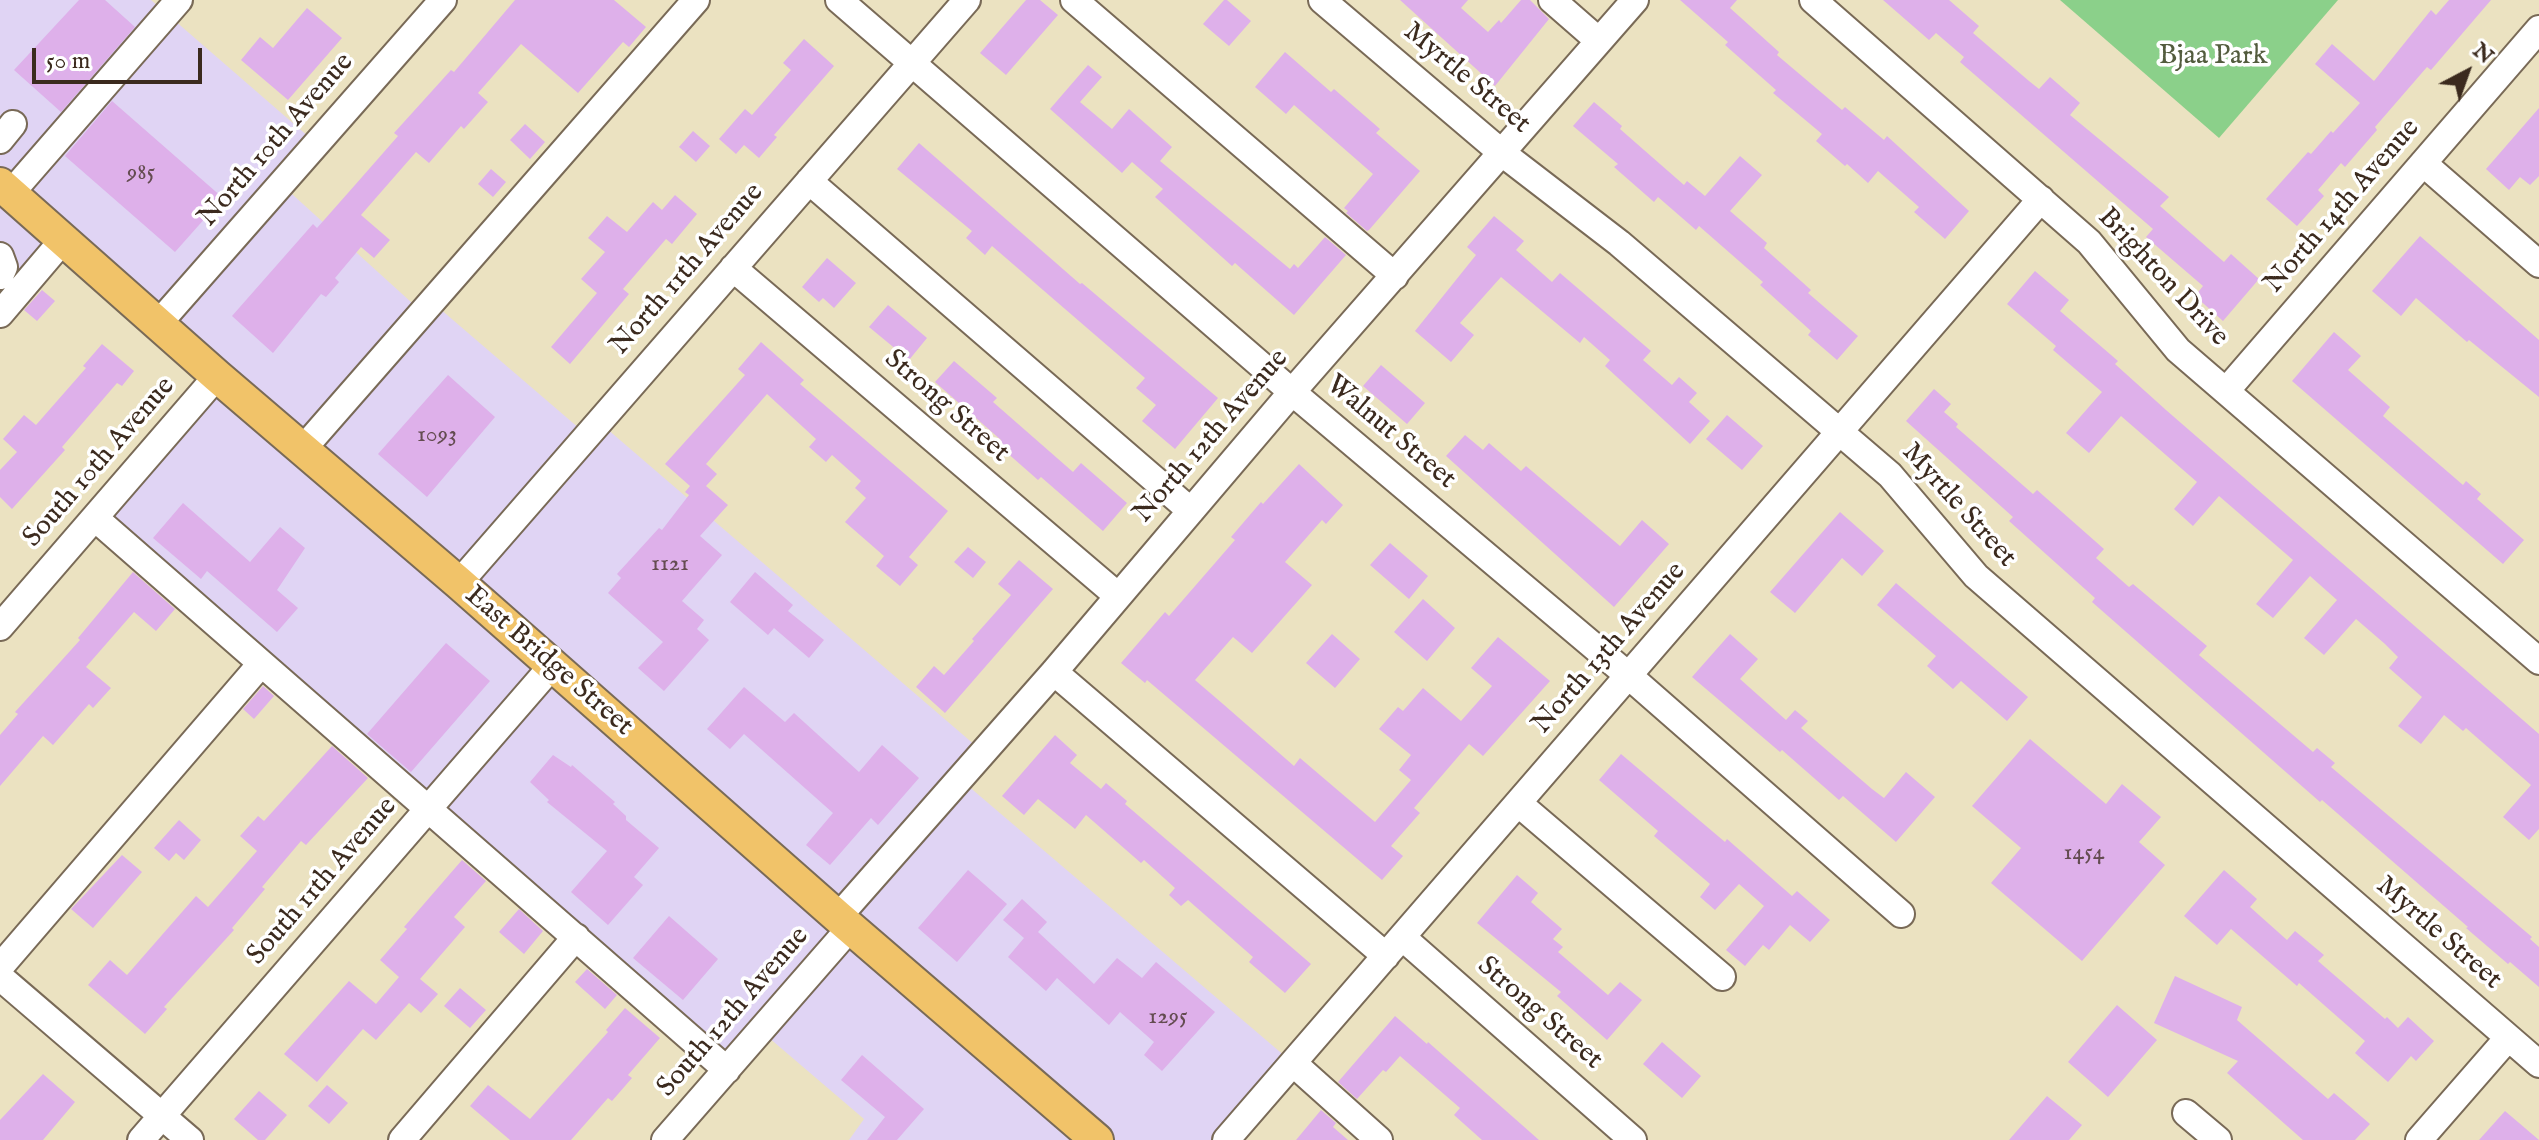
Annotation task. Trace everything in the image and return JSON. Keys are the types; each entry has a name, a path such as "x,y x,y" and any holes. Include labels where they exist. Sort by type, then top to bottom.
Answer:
{"main road":[{"name":"East Bridge Street","path":"5,188 1097,1140"}],"street":[{"path":"5,188 179,0"},
{"name":"North 10th Avenue","path":"158,324 443,0"},
{"path":"302,450 696,0"},
{"name":"Walnut Street","path":"839,0 1292,392 1629,676 1901,914"},
{"name":"North 11th Avenue","path":"459,583 967,0"},
{"path":"1074,0 1395,276"},
{"name":"Myrtle Street","path":"1322,0 1502,153 1619,243 1841,432 1903,487 1976,576 2539,1064"},
{"path":"1552,0 1599,41"},
{"name":"North 12th Avenue","path":"844,922 1292,392 1635,0"},
{"name":"Brighton Drive","path":"1813,0 2041,199 2105,259 2167,338 2539,661"},
{"name":"North 14th Avenue","path":"2226,391 2539,29"},
{"path":"2423,163 2539,264"},
{"path":"809,181 1191,511"},
{"name":"North 13th Avenue","path":"1226,1140 2041,199"},
{"path":"6,287 63,240"},
{"path":"0,256 6,287 0,314"},
{"name":"Strong Street","path":"733,268 1118,596"},
{"name":"South 10th Avenue","path":"0,627 217,376"},
{"path":"95,518 727,1070"},
{"path":"0,967 260,665"},
{"name":"South 11th Avenue","path":"141,1140 552,666"},
{"name":"Strong Street","path":"1054,672 1633,1140"},
{"path":"1518,803 1722,977"},
{"name":"South 12th Avenue","path":"665,1140 727,1070 844,922"},
{"path":"402,1140 576,937"},
{"path":"0,977 190,1140"},
{"path":"2419,1140 2508,1038"},
{"path":"1293,1063 1379,1140"},
{"path":"2186,1113 2218,1140"}],"shaded area":[{"path":"0,0 151,0 317,144 282,185 422,312 432,302 587,435 599,422 983,752 960,779 1293,1063 1226,1140 849,1140 864,1119 761,1031 727,1070 95,518 216,377 63,240 0,314"}],"green space":[{"name":"Bjaa Park","path":"2060,0 2338,0 2219,138"}],"building":[{"path":"79,0 105,0 135,27 61,112 14,70"},
{"path":"515,0 614,0 646,27 629,47 623,42 578,93 521,44 478,93 488,102 464,129 461,126 429,163 416,152 361,215 390,240 374,258 361,247 335,278 339,282 326,297 321,294 273,353 232,316 313,224 317,228 398,136 394,133 451,70 454,72"},
{"path":"1026,0 1040,0 1058,15 1006,75 980,53"},
{"path":"1224,0 1251,21 1229,46 1203,24"},
{"path":"1400,0 1468,0 1461,8 1488,32 1499,20 1501,23 1521,0 1530,0 1549,19 1495,86"},
{"path":"1680,0 1737,0 1730,8 1779,52 1777,55 1842,110 1845,107 1884,140 1887,136 1969,211 1945,239 1914,212 1919,207 1878,171 1868,183 1816,141 1822,134 1773,93 1776,90 1725,45 1728,42"},
{"path":"1883,0 1949,0 1979,26 1973,33 2039,89 2050,77 2080,103 2070,115 2169,197 2160,206 2224,262 2231,254 2259,279 2223,321 2195,296 2203,286 2146,237 2153,229 1960,62 1964,57 1936,33 1929,40"},
{"path":"2449,0 2491,0 2431,70 2427,67 2345,167 2341,163 2318,190 2324,196 2297,226 2266,199 2308,152 2311,154 2360,103 2315,64 2332,44 2374,81 2431,10 2436,15"},
{"path":"307,8 342,38 288,100 241,60 260,37 273,48"},
{"path":"804,39 834,66 774,135 777,137 759,158 744,145 736,154 719,139 745,109 752,115 791,70 783,63"},
{"path":"1285,52 1380,129 1376,133 1420,171 1367,231 1344,208 1373,174 1294,105 1286,114 1255,87"},
{"path":"1088,65 1102,77 1080,102 1112,129 1129,109 1172,147 1160,161 1290,269 1294,264 1298,268 1325,237 1346,255 1294,315 1235,263 1232,266 1155,197 1163,189 1132,162 1122,173 1050,109"},
{"path":"112,101 223,198 175,252 65,156"},
{"path":"1594,102 1684,185 1687,181 1705,196 1740,156 1762,175 1730,211 1767,243 1764,248 1811,290 1808,293 1858,336 1837,360 1808,335 1811,331 1760,285 1763,282 1699,226 1696,230 1658,197 1654,202 1614,167 1618,164 1573,126"},
{"path":"2539,108 2539,176 2530,185 2520,177 2509,190 2486,169"},
{"path":"525,124 545,142 530,159 510,140"},
{"path":"693,131 710,146 696,162 679,147"},
{"path":"919,143 1080,284 1218,398 1175,449 1142,421 1156,405 1136,388 1145,378 992,246 985,255 966,238 972,231 897,169"},
{"path":"491,169 506,182 493,197 478,184"},
{"path":"675,195 697,214 672,244 666,239 623,289 629,294 570,364 551,347 597,293 581,279 605,252 588,238 607,216 627,232 653,202 662,210"},
{"path":"1494,216 1524,241 1516,250 1552,282 1560,273 1651,351 1643,360 1672,385 1679,377 1697,393 1689,402 1710,421 1690,444 1605,366 1610,360 1584,337 1580,343 1501,277 1460,323 1474,335 1451,362 1415,331 1476,255 1467,247"},
{"path":"2420,236 2539,340 2539,397 2416,298 2401,316 2372,291"},
{"path":"827,258 856,283 834,308 823,298 819,302 802,287"},
{"path":"2035,271 2069,300 2060,311 2118,361 2115,364 2539,734 2539,829 2529,840 2503,817 2531,785 2466,728 2463,731 2444,715 2421,744 2398,726 2422,697 2389,668 2398,657 2385,644 2356,619 2324,655 2304,638 2337,600 2310,576 2273,618 2256,604 2293,560 2219,496 2193,526 2174,509 2197,482 2121,416 2089,453 2066,433 2102,392 2053,350 2056,346 2007,304"},
{"path":"42,290 55,301 37,321 24,310"},
{"path":"888,305 927,338 909,360 869,327"},
{"path":"2334,332 2361,356 2348,370 2390,407 2383,416 2463,485 2466,481 2481,494 2477,499 2524,540 2503,564 2292,381"},
{"path":"761,342 804,380 800,384 948,511 909,557 918,565 900,586 876,566 884,556 845,522 866,498 855,488 861,481 832,455 826,462 809,447 816,439 767,394 706,464 717,474 706,486 728,505 700,536 722,555 682,601 704,620 697,629 709,640 664,691 638,668 663,642 608,593 621,578 617,574 659,528 662,530 689,495 685,492 690,486 665,464 745,375 738,369"},
{"path":"102,344 134,371 122,386 117,383 62,447 65,450 12,509 0,497 0,470 17,452 3,439 24,415 36,425 86,368 83,366"},
{"path":"954,361 997,398 993,402 1073,472 1081,463 1127,503 1103,531 1041,477 1038,480 997,444 1001,440 935,382"},
{"path":"1381,365 1425,403 1407,424 1363,386"},
{"path":"448,375 495,417 427,497 378,454"},
{"path":"1934,389 1951,404 1944,412 1958,424 1956,427 2033,494 2037,490 2104,549 2096,558 2129,587 2133,584 2207,646 2199,655 2313,752 2317,748 2335,763 2331,767 2532,937 2530,939 2539,947 2539,987 2466,928 2092,602 2095,598 2009,521 2013,517 1906,421"},
{"path":"1727,415 1763,446 1742,470 1706,439"},
{"path":"1465,435 1483,450 1489,443 1521,471 1526,466 1620,546 1642,520 1669,544 1614,607 1446,456"},
{"path":"1299,464 1343,505 1326,524 1322,520 1285,562 1312,585 1252,653 1233,637 1195,680 1294,766 1300,758 1375,822 1411,780 1399,770 1411,755 1379,729 1398,707 1403,711 1423,688 1461,721 1492,686 1471,668 1498,637 1550,681 1483,756 1469,744 1414,808 1420,813 1391,846 1403,856 1382,880 1147,680 1145,683 1121,663 1165,612 1169,616 1235,540 1231,537"},
{"path":"183,503 250,562 280,527 305,548 277,590 298,608 277,632 207,571 201,579 153,538"},
{"path":"1840,512 1884,551 1862,576 1842,558 1795,613 1770,592"},
{"path":"1390,543 1428,576 1409,599 1370,565"},
{"path":"968,547 986,562 973,578 954,562"},
{"path":"1019,560 1053,589 945,713 916,687 934,666 944,675 974,641 972,639 1011,595 998,584"},
{"path":"133,572 175,609 156,631 134,612 86,667 111,688 93,708 89,704 53,745 43,736 0,786 0,735 18,714 15,712 80,640 78,638"},
{"path":"755,572 793,605 788,611 824,640 809,658 774,628 768,635 730,602"},
{"path":"1896,583 2028,697 2007,721 1961,681 1953,689 1927,666 1936,656 1877,605"},
{"path":"1423,599 1455,628 1427,661 1394,632"},
{"path":"1332,634 1360,659 1335,688 1306,663"},
{"path":"1730,634 1758,659 1740,679 1786,720 1795,710 1808,721 1801,728 1872,789 1884,798 1906,772 1935,797 1896,842 1843,796 1839,800 1692,677"},
{"path":"446,643 490,681 411,772 367,734"},
{"path":"263,686 274,696 254,719 243,709"},
{"path":"744,687 785,722 794,713 859,772 882,745 919,778 878,825 871,818 830,865 806,845 833,813 744,734 730,749 707,729"},
{"path":"1055,735 1077,755 1070,763 1101,789 1106,783 1127,801 1125,804 1311,964 1285,993 1249,962 1253,957 1188,900 1181,906 1169,895 1175,888 1086,815 1075,829 1038,799 1024,815 1002,796"},
{"path":"2030,739 2106,804 2122,784 2161,817 2139,842 2165,865 2082,961 1991,883 2021,848 1972,806"},
{"path":"332,746 368,778 306,845 301,841 262,887 265,889 232,928 234,930 164,1007 167,1009 145,1034 88,985 110,960 127,975 196,896 208,907 257,851 240,836 258,816 264,821"},
{"path":"1621,754 1792,896 1797,891 1830,920 1810,942 1790,925 1769,950 1763,945 1745,966 1726,950 1764,906 1739,884 1715,910 1700,897 1710,884 1654,836 1658,831 1599,780"},
{"path":"553,755 572,765 615,802 613,804 626,816 626,820 659,848 634,877 643,885 608,925 571,892 607,851 547,802 549,800 530,782"},
{"path":"179,820 201,840 184,860 176,853 169,861 154,848"},
{"path":"122,855 142,872 93,928 71,909"},
{"path":"462,860 486,881 454,917 465,927 420,979 438,994 421,1013 409,1003 376,1040 363,1029 317,1082 284,1054 349,981 376,1004 399,977 380,960"},
{"path":"968,870 1007,904 957,962 918,928"},
{"path":"2224,870 2257,899 2250,907 2287,940 2295,931 2324,955 2318,961 2385,1019 2387,1017 2398,1028 2408,1017 2434,1041 2416,1061 2411,1056 2388,1082 2355,1053 2365,1041 2299,983 2297,986 2231,929 2217,945 2184,916"},
{"path":"1517,875 1538,893 1531,902 1562,929 1553,939 1563,947 1558,952 1608,995 1620,982 1642,1000 1607,1040 1557,996 1561,992 1477,923"},
{"path":"1022,899 1047,922 1038,932 1094,984 1117,958 1142,978 1156,962 1215,1012 1162,1071 1144,1055 1154,1042 1120,1012 1109,1025 1057,978 1046,991 1008,957 1024,938 1003,920"},
{"path":"519,909 543,931 524,954 499,932"},
{"path":"669,916 718,959 683,1000 633,958"},
{"path":"587,969 617,995 605,1009 575,982"},
{"path":"2175,976 2242,1007 2237,1020 2328,1099 2334,1093 2370,1124 2355,1140 2303,1140 2227,1073 2238,1061 2154,1023"},
{"path":"460,988 486,1010 470,1028 444,1006"},
{"path":"2117,1005 2157,1040 2108,1097 2068,1062"},
{"path":"625,1008 660,1038 628,1075 632,1078 612,1101 608,1098 571,1140 510,1140 470,1106 488,1085 530,1119 608,1032 606,1030"},
{"path":"1395,1016 1539,1140 1482,1140 1454,1115 1460,1108 1400,1056 1357,1099 1338,1082"},
{"path":"1662,1042 1701,1076 1682,1098 1643,1064"},
{"path":"862,1055 924,1109 897,1140 867,1140 885,1117 841,1080"},
{"path":"43,1074 75,1102 43,1140 0,1140 0,1120"},
{"path":"327,1085 348,1103 329,1124 308,1106"},
{"path":"259,1091 287,1115 265,1140 258,1140 234,1119"},
{"path":"2047,1096 2082,1125 2069,1140 2009,1140"},
{"path":"1321,1110 1336,1123 1333,1127 1348,1140 1296,1140"},
{"path":"2505,1111 2539,1140 2479,1140"}]}
